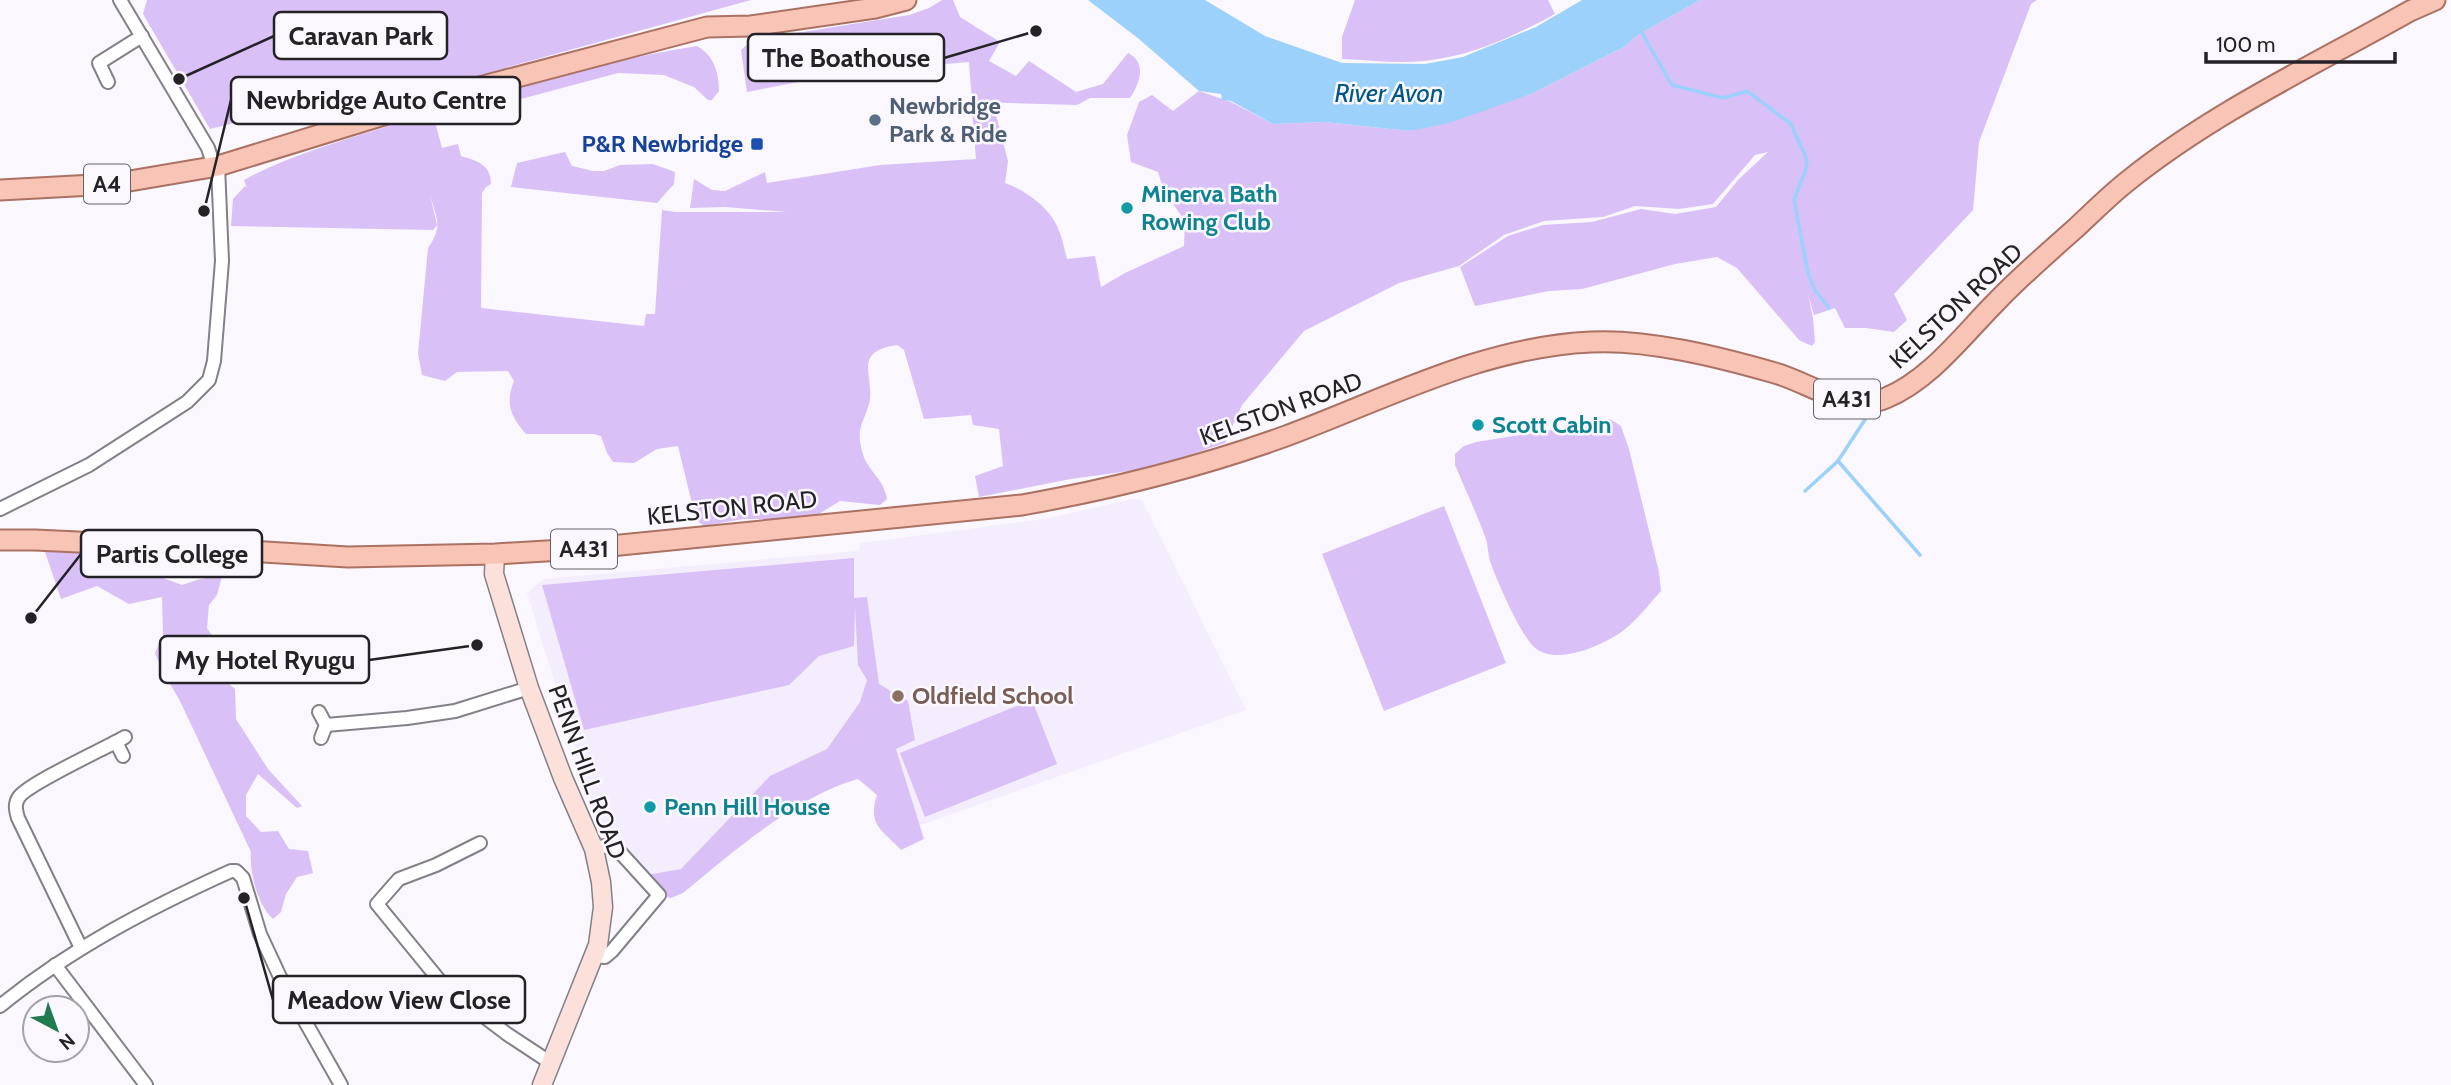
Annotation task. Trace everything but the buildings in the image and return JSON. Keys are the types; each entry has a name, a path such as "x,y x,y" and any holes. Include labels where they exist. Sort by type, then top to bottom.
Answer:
{"main road":[{"name":"KELSTON ROAD","path":"0,540 113,543 348,557 495,554 580,549 878,517 983,509 1070,496 1177,472 1321,423 1461,367 1557,344 1625,341 1657,345 1778,373 1839,398 1876,402 1909,386 1928,371 2013,285 2126,182 2169,150 2230,111 2410,11 2435,0"},
{"name":"A4","path":"0,190 112,184 216,166 275,150 376,116 707,27 751,26 905,1"}],"street":[{"path":"0,509 89,465 187,402 209,380 214,361 222,261 216,166 120,0"},
{"path":"85,66 99,64 142,36"},
{"path":"99,64 108,82"},
{"name":"PENN HILL ROAD","path":"495,554 494,573 529,688 563,778 594,849 601,882 603,907 595,956 542,1085"},
{"path":"326,725 455,711 529,688"},
{"path":"319,712 326,725 321,738"},
{"path":"81,948 18,818 15,806 17,799 33,786 121,740 123,757"},
{"path":"480,843 436,865 399,879 377,904 443,986 551,1063"},
{"path":"594,849 604,846 619,851 659,895 612,951 605,957 595,956"},
{"path":"0,1006 81,948 130,920 236,871 243,878 260,933 280,977 341,1085"},
{"path":"55,965 146,1085"}],"shaded area":[{"path":"147,0 751,0 508,67 505,71 492,75 369,109 356,101 354,91 338,88 325,93 318,102 210,129 143,14"},
{"path":"942,0 953,0 960,17 1000,42 989,61 1016,76 1029,61 1076,92 1103,84 1128,53 1138,62 1140,68 1137,86 1130,98 1090,98 1077,105 972,102 969,62 851,72 747,92 741,50 752,40 909,15"},
{"path":"1355,0 1548,0 1555,14 1491,44 1441,59 1404,62 1342,59 1342,37"},
{"path":"1700,0 2037,0 2031,4 1979,142 1973,210 1894,294 1907,320 1894,332 1845,328 1835,308 1814,315 1808,294 1815,342 1812,346 1799,340 1737,268 1717,257 1675,264 1582,289 1549,291 1475,306 1460,267 1508,236 1543,225 1592,222 1641,209 1675,214 1716,207 1739,179 1768,152 1755,155 1713,204 1679,209 1635,206 1603,217 1544,221 1504,235 1459,266 1399,283 1304,331 1242,405 1225,443 1151,468 1071,479 979,497 975,476 1003,466 999,429 973,425 971,415 924,419 904,350 897,345 883,348 869,360 869,404 860,436 864,458 882,485 887,499 880,505 840,501 817,515 798,519 743,519 704,526 696,520 678,446 657,449 634,463 613,462 601,436 526,434 511,410 510,397 514,381 508,371 457,372 445,381 422,375 418,354 428,248 436,234 437,225 433,230 231,226 233,199 245,186 247,188 244,180 297,156 541,80 697,46 708,55 717,71 719,91 712,100 708,100 694,87 664,75 618,73 435,122 442,148 458,144 461,156 482,165 489,172 491,184 482,193 481,308 644,326 646,314 655,314 662,210 787,212 725,207 690,208 694,179 712,190 725,191 765,172 767,183 880,165 976,159 972,110 995,111 1008,161 1005,183 1027,194 1048,212 1059,230 1067,259 1095,256 1101,287 1184,246 1185,221 1164,191 1158,172 1131,162 1127,135 1139,102 1152,95 1173,111 1199,91 1231,102 1273,124 1324,122 1410,131 1531,94 1624,47 1636,36"},
{"path":"565,152 572,166 593,171 604,171 620,165 653,164 675,172 674,184 657,203 511,187 517,163"},
{"path":"1610,419 1621,426 1629,449 1659,572 1661,591 1629,626 1605,642 1580,652 1555,655 1543,653 1528,640 1503,593 1490,561 1487,542 1455,465 1455,454 1464,446 1476,442 1571,427 1582,421"},
{"name":"Oldfield School","path":"1132,499 1142,500 1246,710 918,826 869,741 661,888 616,834 599,827 527,593 544,579 859,551 860,543 1045,519"},
{"path":"1444,506 1506,663 1384,711 1322,554"},
{"path":"44,549 160,551 163,578 182,585 222,576 217,595 209,605 207,628 223,652 221,677 235,689 236,719 268,769 302,806 297,808 258,774 246,795 246,816 261,832 278,831 289,849 308,851 313,873 297,877 286,894 281,912 273,919 263,906 256,888 251,869 251,852 155,653 163,635 162,597 129,604 97,586 61,599"},
{"path":"854,558 854,598 867,597 879,684 908,701 915,740 896,749 924,839 901,850 882,832 875,820 874,805 877,795 858,779 811,798 788,812 683,893 671,898 659,895 647,875 681,869 770,776 827,749 860,702 867,680 858,665 855,606 854,646 819,656 789,685 584,730 542,585"},
{"path":"1032,700 1057,764 925,817 900,753"}],"water":[{"name":"River Avon","path":"1088,0 1205,0 1265,36 1342,63 1425,64 1463,57 1536,27 1582,0 1700,0 1636,36 1624,47 1531,94 1449,123 1410,131 1324,122 1273,124 1231,101 1222,100 1221,94 1199,91 1139,39"}],"waterway":[{"path":"1642,33 1672,85 1723,98 1747,91 1791,124 1807,160 1794,200 1808,273 1815,290 1829,308"},
{"path":"1866,418 1838,461 1920,555"},
{"path":"1805,491 1838,461"}],"place":[{"name":"The Boathouse","path":"1036,31"},
{"name":"Caravan Park","path":"179,79"},
{"name":"Newbridge Park & Ride","path":"875,120"},
{"name":"P&R Newbridge","path":"757,144"},
{"name":"Minerva Bath Rowing Club","path":"1127,208"},
{"name":"Newbridge Auto Centre","path":"204,211"},
{"name":"Scott Cabin","path":"1478,425"},
{"name":"Partis College","path":"31,618"},
{"name":"My Hotel Ryugu","path":"477,645"},
{"name":"Oldfield School","path":"898,696"},
{"name":"Penn Hill House","path":"650,807"},
{"name":"Meadow View Close","path":"244,898"}]}
